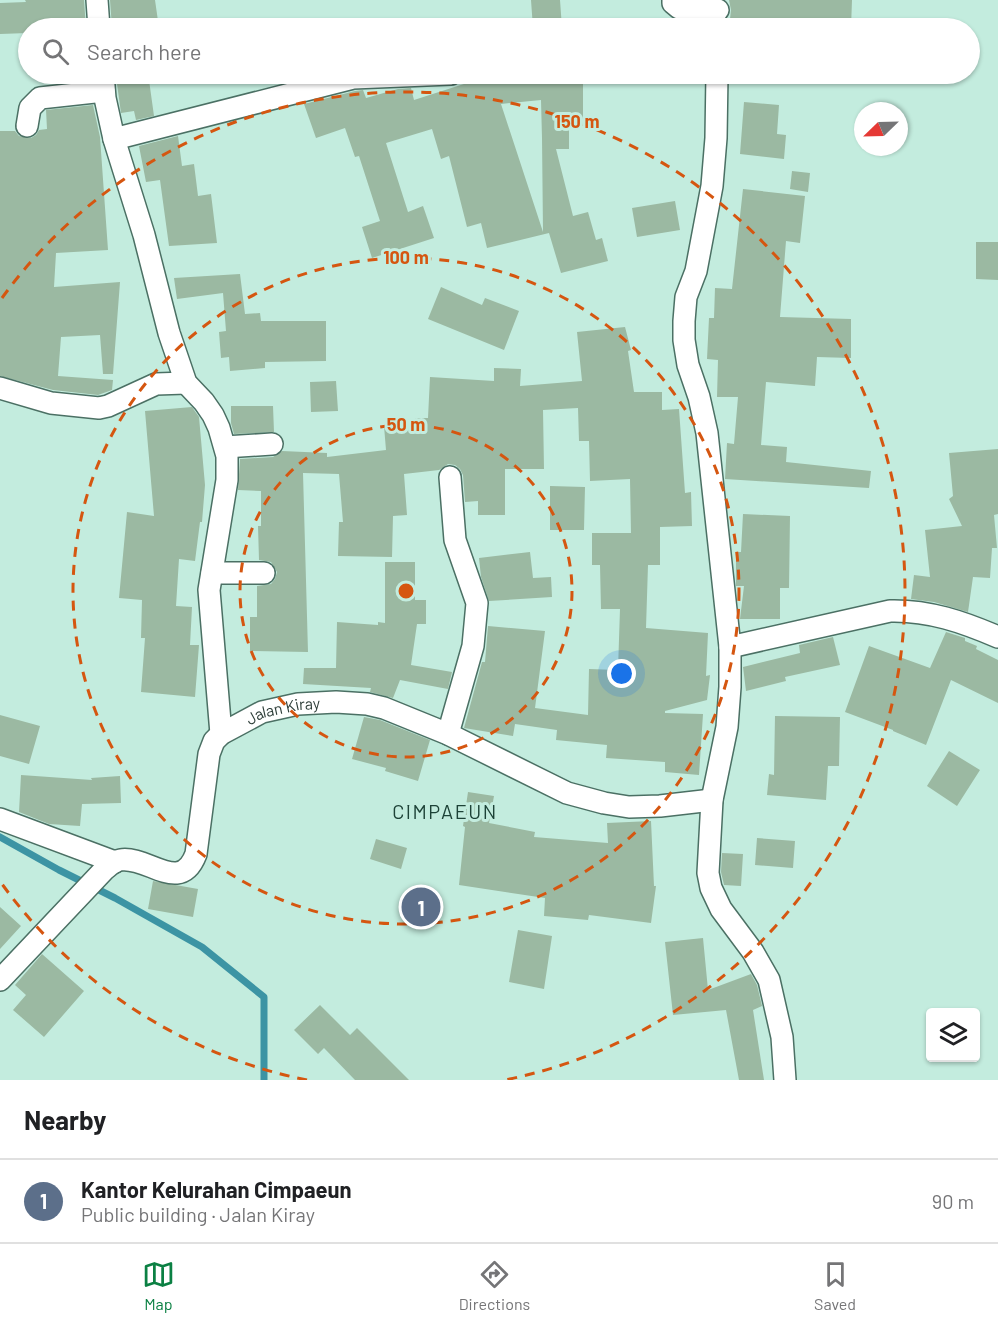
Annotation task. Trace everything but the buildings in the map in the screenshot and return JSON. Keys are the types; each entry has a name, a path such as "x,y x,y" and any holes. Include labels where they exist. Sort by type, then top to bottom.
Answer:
{"street":[{"path":"97,0 98,18"},
{"path":"673,0 679,8 719,13"},
{"path":"27,126 30,108 40,98 95,84"},
{"path":"0,980 109,866 128,860 171,873 184,872 192,864 196,854 209,754 214,741 221,734 210,604 212,573 227,480 225,447 213,415 186,383 169,333 125,168 114,139 103,84"},
{"path":"114,139 329,84"},
{"path":"717,84 712,186 696,271 686,297 684,340 688,365 699,397 707,433 730,647 727,727 712,800 708,873 711,888 721,909 753,951 769,980 782,1037 785,1080"},
{"path":"0,388 51,403 99,408 156,384 186,383"},
{"path":"225,447 273,444"},
{"path":"448,734 473,646 477,603 454,540 450,477"},
{"path":"212,573 264,573"},
{"path":"730,647 890,611 907,610 933,614 996,631"},
{"name":"Jalan Kiray","path":"221,734 262,712 288,705 336,702 367,704 384,708 448,734 567,793 629,807 712,800"},
{"path":"0,819 109,866"}],"waterway":[{"path":"0,837 202,947 264,997 264,1080"}],"place":[{"name":"Kantor Kelurahan Cimpaeun","path":"421,907"}],"district":[{"name":"CIMPAEUN","path":"445,812"}]}
